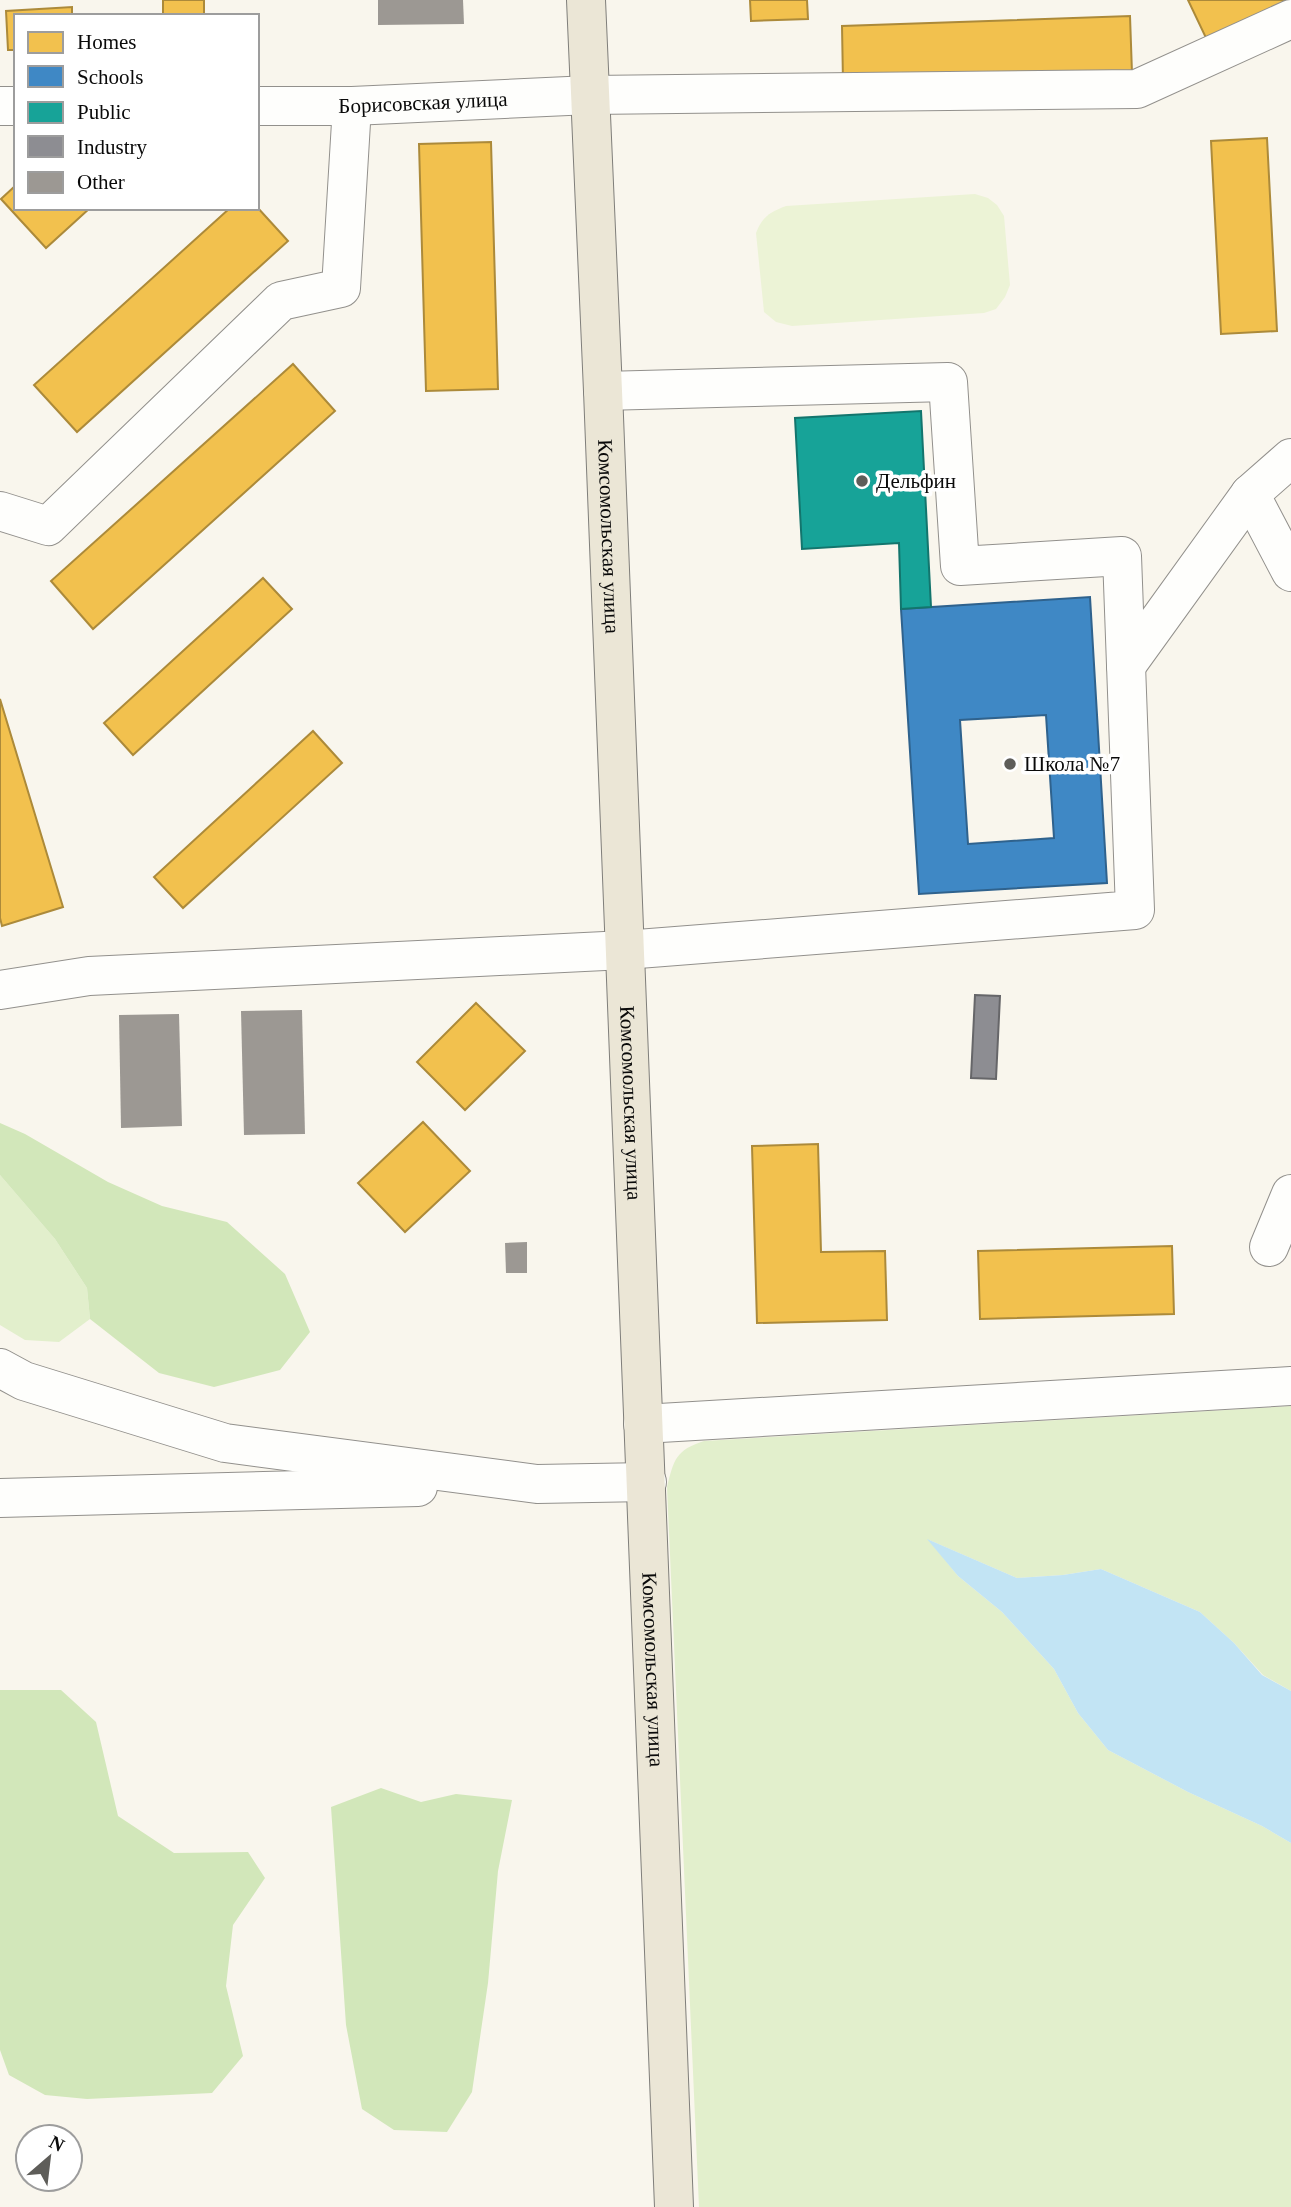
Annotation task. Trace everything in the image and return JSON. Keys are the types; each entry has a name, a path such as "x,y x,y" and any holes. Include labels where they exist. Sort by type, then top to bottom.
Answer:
{"main road":[{"name":"Комсомольская улица","path":"586,0 674,2207"}],"street":[{"name":"Борисовская улица","path":"259,106 352,106 590,95 1137,89 1291,19"},
{"path":"0,511 48,526 281,301 341,288 352,106"},
{"path":"0,990 89,976 625,950 1135,910 1122,556 960,566 948,382 603,391"},
{"path":"1126,666 1250,495 1291,458"},
{"path":"1250,495 1291,572"},
{"path":"1269,1247 1291,1194"},
{"path":"0,1368 24,1381 225,1443 537,1484"},
{"path":"643,1424 1291,1386"},
{"path":"0,1498 647,1482"}],"green space":[{"path":"975,194 988,198 1004,216 1010,285 996,309 984,313 792,326 776,322 764,312 756,233 764,219 775,210 786,206"},
{"path":"0,1123 25,1134 108,1182 162,1206 227,1222 285,1274 310,1332 280,1370 214,1387 159,1373 90,1319 87,1288 55,1239 0,1175"},
{"path":"0,1175 55,1239 87,1288 90,1319 59,1342 25,1340 0,1325"},
{"path":"1291,1406 1291,1691 1263,1675 1234,1643 1200,1612 1101,1569 1017,1578 929,1540 958,1576 1002,1612 1054,1669 1078,1713 1108,1750 1291,1843 1291,2207 699,2207 667,1487 678,1457 687,1448 704,1441"},
{"path":"0,1690 61,1690 96,1722 118,1816 174,1853 248,1852 265,1878 233,1925 226,1986 243,2056 212,2093 87,2099 45,2095 9,2075 0,2050"},
{"path":"381,1788 421,1802 456,1794 512,1800 498,1871 488,1983 472,2092 447,2132 394,2130 362,2109 346,2025 331,1807"}],"water":[{"path":"927,1539 1017,1578 1101,1569 1200,1612 1234,1643 1262,1675 1291,1691 1291,1843 1108,1750 1078,1713 1054,1669 1002,1612 958,1576"}],"building: Homes":[{"path":"163,0 204,0 204,14 163,14"},
{"path":"750,0 807,0 808,19 751,21"},
{"path":"1188,0 1291,0 1207,40"},
{"path":"72,7 72,14 14,14 14,50 8,50 6,11"},
{"path":"1130,16 1132,73 843,82 842,26"},
{"path":"1267,138 1277,331 1221,334 1211,141"},
{"path":"491,142 498,389 426,391 419,144"},
{"path":"14,187 14,210 88,210 46,248 1,199"},
{"path":"259,209 288,241 77,432 34,385 228,210"},
{"path":"293,364 335,411 93,629 51,581"},
{"path":"263,578 292,609 133,755 104,723"},
{"path":"0,699 63,907 2,926 0,918"},
{"path":"313,731 342,763 183,908 154,877"},
{"path":"476,1003 525,1051 465,1110 417,1062"},
{"path":"423,1122 470,1171 405,1232 358,1183"},
{"path":"818,1144 821,1252 885,1251 887,1320 757,1323 752,1146"},
{"path":"1172,1246 1174,1314 980,1319 978,1251"}],"building: Schools":[{"path":"1090,597 1107,883 919,894 901,609","holes":["1046,715 1054,838 968,844 960,720"]}],"building: Public":[{"name":"Дельфин","path":"921,411 931,607 901,609 899,543 802,549 795,418"}],"building: Industry":[{"path":"975,995 1000,996 996,1079 971,1078"}],"building: Other":[{"path":"378,0 463,0 464,24 378,25"},
{"path":"302,1010 305,1134 244,1135 241,1011"},
{"path":"179,1014 182,1126 121,1128 119,1015"},
{"path":"527,1242 527,1273 506,1273 505,1243"}],"place":[{"name":"Дельфин","path":"862,481"},
{"name":"Школа №7","path":"1010,764"}]}
